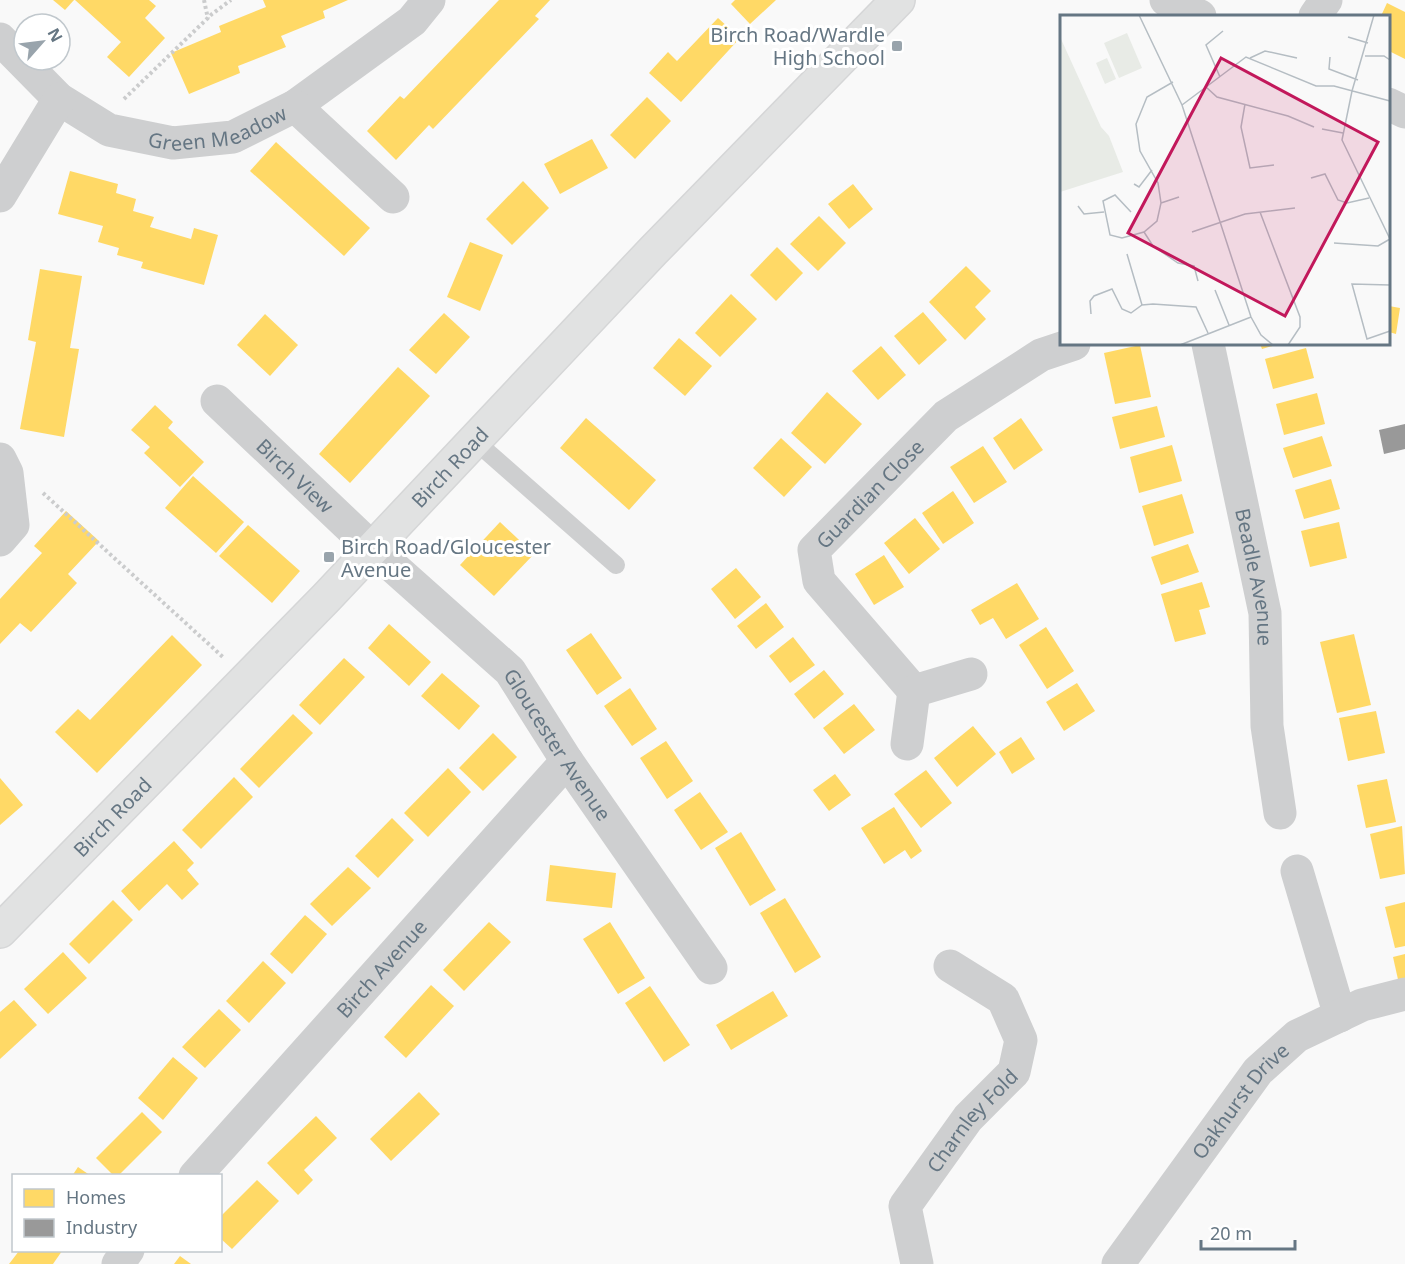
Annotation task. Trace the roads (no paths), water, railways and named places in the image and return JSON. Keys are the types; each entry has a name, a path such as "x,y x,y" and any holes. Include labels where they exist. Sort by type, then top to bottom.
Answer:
{"street":[{"name":"Green Meadow","path":"0,39 59,99 109,130 173,143 233,137 295,106 412,21 429,0"},
{"name":"Birch Road","path":"0,931 373,549 653,251 898,0"},
{"path":"1316,15 1326,0"},
{"path":"0,196 59,99"},
{"path":"1390,104 1405,112"},
{"path":"295,106 393,197"},
{"name":"Guardian Close","path":"914,691 819,582 814,550 946,416 1041,355 1071,345"},
{"name":"Beadle Avenue","path":"1208,345 1265,613 1267,726 1280,813"},
{"name":"Birch View","path":"217,401 373,549"},
{"path":"0,459 7,473 14,525 0,540"},
{"name":"Gloucester Avenue","path":"373,549 510,671 567,761 711,968"},
{"path":"907,744 914,691 971,674"},
{"name":"Birch Avenue","path":"197,1174 567,761"},
{"path":"1297,871 1340,1016"},
{"name":"Charnley Fold","path":"917,1264 905,1206 968,1118 1014,1072 1021,1040 1003,999 950,966"},
{"name":"Oakhurst Drive","path":"1118,1264 1258,1071 1297,1036 1362,1005 1405,994"},
{"path":"118,1264 127,1252"}],"lane":[{"path":"475,441 616,565"}],"place":[{"name":"Birch Road/Wardle High School","path":"897,46"},
{"name":"Birch Road/Gloucester Avenue","path":"329,557"}]}
